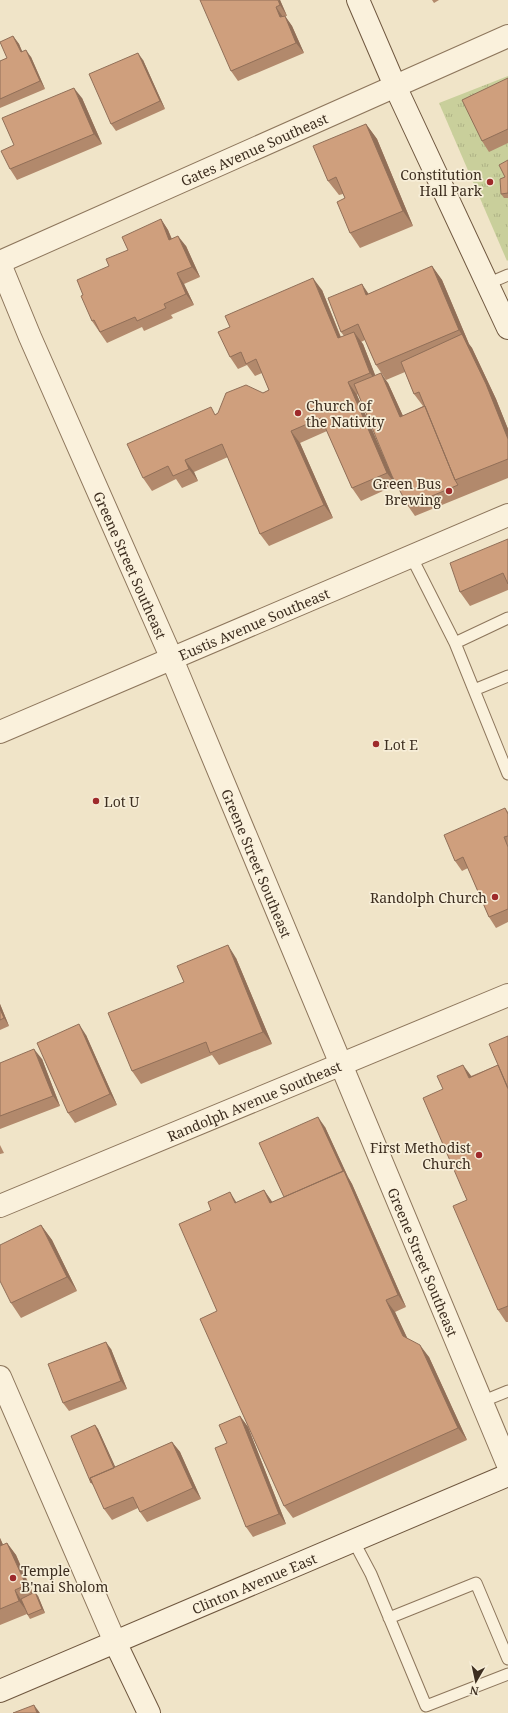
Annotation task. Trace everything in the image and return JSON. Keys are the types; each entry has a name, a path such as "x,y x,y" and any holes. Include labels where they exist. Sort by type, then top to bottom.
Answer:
{"street":[{"path":"358,0 395,86 508,328"},
{"name":"Gates Avenue Southeast","path":"0,263 508,36"},
{"name":"Greene Street Southeast","path":"0,263 30,337 172,659 508,1465"},
{"name":"Eustis Avenue Southeast","path":"0,732 412,558 508,515"},
{"name":"Randolph Avenue Southeast","path":"0,1206 508,995"},
{"path":"0,1377 114,1642 149,1713"},
{"name":"Clinton Avenue East","path":"0,1691 508,1474"}],"lane":[{"path":"487,284 508,275"},
{"path":"412,558 455,643 508,774"},
{"path":"455,643 508,618"},
{"path":"474,690 508,676"},
{"path":"481,1402 508,1390"},
{"path":"353,1540 370,1574 426,1706 508,1674"},
{"path":"389,1618 476,1583 508,1659"}],"green space":[{"name":"Constitution Hall Park","path":"508,76 508,260 507,261 439,103"}],"building":[{"path":"200,0 278,0 280,5 276,7 280,17 285,16 296,43 231,71"},
{"path":"13,36 21,52 26,50 40,81 0,99 0,61 7,58 0,42"},
{"path":"138,53 160,101 111,124 89,74"},
{"path":"508,78 508,129 482,141 462,100"},
{"path":"74,88 94,134 10,169 1,151 14,145 2,118"},
{"path":"366,124 403,211 350,233 337,202 345,198 336,177 328,181 313,146"},
{"path":"508,160 508,193 501,194 500,179 505,177 499,165"},
{"path":"161,219 169,240 178,236 192,267 177,273 186,294 164,304 166,308 137,321 135,317 100,332 94,320 92,321 81,296 83,295 77,280 109,266 106,259 128,250 122,237"},
{"path":"432,266 459,330 376,365 358,324 341,332 328,298 362,284 366,295"},
{"name":"Church of the Nativity","path":"313,278 338,338 354,332 370,373 348,382 387,473 352,488 321,418 291,431 324,505 260,534 222,444 185,460 189,469 173,476 168,466 143,478 127,444 211,407 215,415 218,413 226,393 246,385 263,393 269,390 256,359 246,364 241,352 230,357 218,332 230,327 225,316"},
{"path":"462,334 486,384 508,439 508,459 455,480 419,392 414,394 401,362"},
{"path":"381,373 400,417 425,406 458,485 408,506 392,476 354,384"},
{"path":"508,539 508,584 503,573 460,592 450,563"},
{"name":"Randolph Church","path":"505,808 508,814 508,836 504,837 508,847 508,909 489,917 463,857 455,861 444,835"},
{"path":"228,945 263,1032 210,1053 206,1042 132,1071 108,1013 184,982 177,966"},
{"path":"0,1009 4,1018 0,1020"},
{"path":"79,1024 110,1094 68,1113 37,1043"},
{"path":"508,1036 508,1088 489,1044"},
{"path":"34,1049 53,1096 0,1116 0,1063"},
{"path":"463,1065 469,1078 498,1065 508,1089 508,1306 498,1310 453,1206 467,1200 423,1098 443,1089 437,1076"},
{"path":"318,1117 343,1171 284,1197 259,1143"},
{"path":"344,1171 398,1295 386,1300 403,1336 420,1345 458,1428 284,1506 200,1319 217,1311 179,1224 211,1210 208,1202 230,1192 235,1203 264,1190 270,1203"},
{"path":"41,1225 67,1277 11,1303 0,1281 0,1245"},
{"path":"106,1342 121,1381 63,1403 48,1364"},
{"path":"240,1416 279,1514 246,1527 215,1448 227,1443 219,1425"},
{"path":"95,1425 114,1468 90,1478 91,1483 71,1436"},
{"path":"172,1442 193,1488 140,1512 133,1497 104,1509 90,1478"},
{"path":"7,1543 26,1585 15,1590 19,1601 0,1609 0,1546"},
{"path":"35,1592 42,1609 28,1615 21,1599"},
{"path":"34,1705 37,1713 13,1713"}],"place":[{"name":"Constitution Hall Park","path":"490,182"},
{"name":"Church of the Nativity","path":"298,413"},
{"name":"Green Bus Brewing","path":"449,491"},
{"name":"Lot E","path":"376,744"},
{"name":"Lot U","path":"96,801"},
{"name":"Randolph Church","path":"495,897"},
{"name":"First Methodist Church","path":"479,1155"},
{"name":"Temple B'nai Sholom","path":"13,1578"}]}
